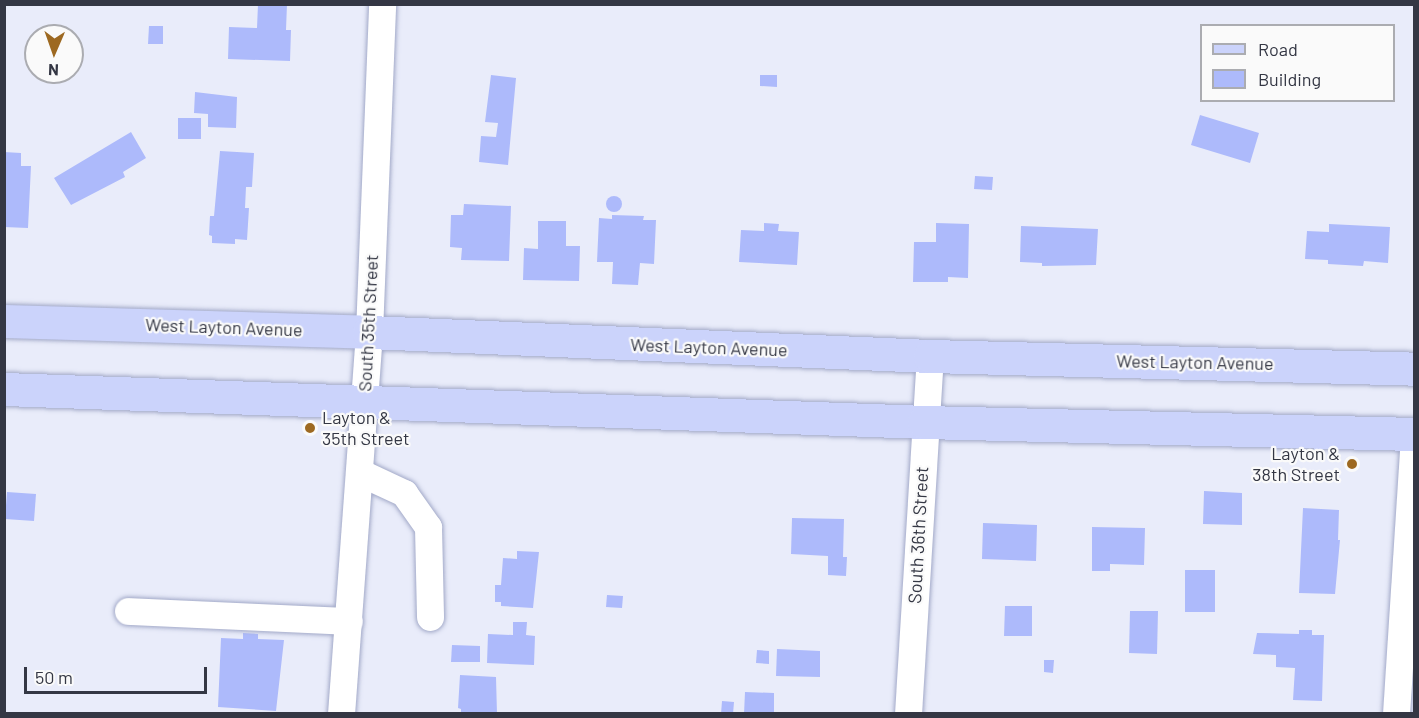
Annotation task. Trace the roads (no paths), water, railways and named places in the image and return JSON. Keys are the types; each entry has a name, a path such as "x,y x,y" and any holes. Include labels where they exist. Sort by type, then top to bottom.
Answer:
{"main road":[{"name":"West Layton Avenue","path":"4,321 369,332 930,356 1414,369"},
{"path":"4,389 364,400 924,422 1414,435"}],"street":[{"name":"South 35th Street","path":"341,714 369,332 382,4"},
{"name":"South 36th Street","path":"908,714 924,422 930,356"},
{"path":"1396,714 1414,435"},
{"path":"358,472 405,493 428,527 430,617"},
{"path":"128,610 349,621"}],"place":[{"name":"Layton & 35th Street","path":"310,428"},
{"name":"Layton & 38th Street","path":"1352,464"}]}
